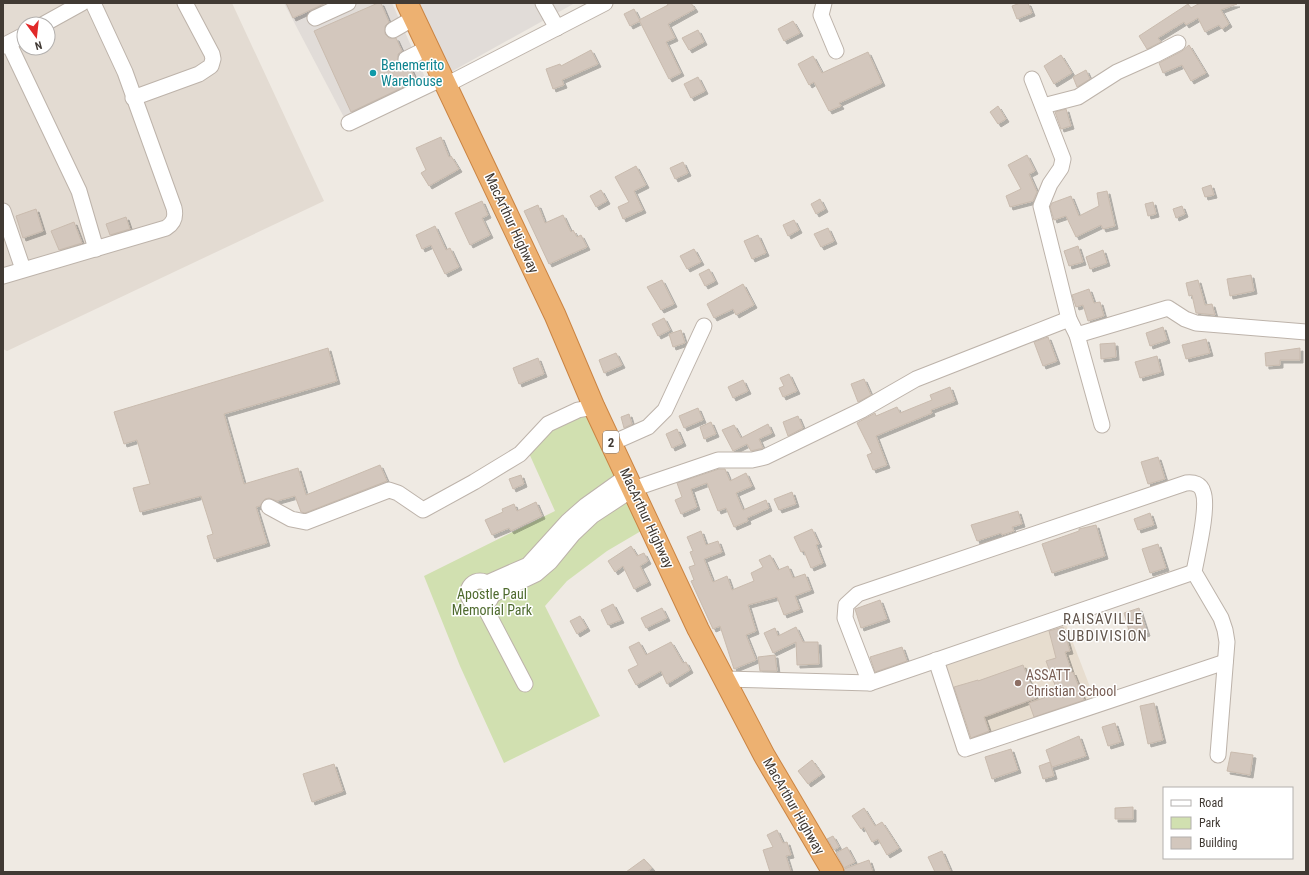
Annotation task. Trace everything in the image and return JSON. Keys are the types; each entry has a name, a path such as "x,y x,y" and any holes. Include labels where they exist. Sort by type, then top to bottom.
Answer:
{"highway":[{"name":"MacArthur Highway","path":"410,10 555,315 594,407 724,678 764,755 833,872"}],"street":[{"path":"56,17 82,3"},
{"path":"3,276 166,228 172,224 175,218 174,208 133,98 125,72 93,3"},
{"path":"133,98 199,74 211,66 213,60 212,54 185,3"},
{"path":"315,18 348,3"},
{"path":"543,3 557,28"},
{"path":"349,124 445,82 605,3"},
{"path":"824,3 821,15 836,51"},
{"path":"393,30 410,10"},
{"path":"16,39 6,45 79,191 96,249"},
{"path":"1043,106 1078,97 1117,72 1178,43"},
{"path":"406,58 428,48"},
{"path":"1032,80 1063,159 1061,168 1044,195 1041,206 1042,214 1069,319 1077,335 1102,425"},
{"path":"3,211 23,269"},
{"path":"1077,335 1168,308 1185,319 1196,323 1306,332"},
{"path":"525,684 487,594 532,569 568,521 588,511 630,483 718,460 752,460 765,457 862,410 916,379 1069,319"},
{"path":"612,443 648,427 665,410 704,326"},
{"path":"269,507 291,520 306,522 389,490 423,510 474,482 520,454 548,424 578,410 594,407"},
{"path":"870,683 846,618 846,605 852,598 866,591 1190,482 1201,488 1204,496 1204,509 1194,572 1221,618 1227,642 1218,755"},
{"path":"724,678 870,683 1194,572"},
{"path":"936,660 965,749 1225,662"}],"shaded area":[{"path":"3,3 232,3 324,201 7,351 3,349"},
{"name":"Benemerito Warehouse","path":"284,3 392,3 428,84 347,123"},
{"path":"415,3 575,3 449,73"},
{"name":"ASSATT Christian School","path":"1065,622 1095,700 968,745 942,665"}],"green space":[{"name":"Apostle Paul Memorial Park","path":"585,410 641,531 607,551 567,581 545,606 600,716 504,763 460,666 424,576 555,511 528,451 549,427"}],"building":[{"path":"286,3 326,3 293,18"},
{"name":"Benemerito Warehouse","path":"381,3 389,22 385,26 385,34 389,38 396,38 402,51 398,54 398,63 401,67 410,67 416,81 351,112 314,31"},
{"path":"667,3 691,3 695,9 668,24 675,38 666,42 681,73 669,79 639,20 668,5"},
{"path":"1020,3 1028,3 1032,13 1017,19 1012,6"},
{"path":"1200,3 1237,4 1221,10 1229,24 1222,29 1219,25 1205,32 1198,18 1186,25 1184,22 1158,38 1161,42 1147,49 1139,36 1188,4 1191,8"},
{"path":"634,9 640,21 630,26 624,14"},
{"path":"793,21 800,33 784,41 778,29"},
{"path":"698,30 704,42 689,50 682,38"},
{"path":"1189,45 1206,73 1191,81 1182,65 1163,73 1159,63 1182,51"},
{"path":"591,50 598,64 562,80 564,85 553,89 546,69 560,64 561,66"},
{"path":"868,52 882,83 839,103 841,106 829,111 814,82 809,85 798,64 813,56 822,73"},
{"path":"1061,55 1072,73 1054,84 1044,66"},
{"path":"1086,70 1090,79 1077,87 1073,77"},
{"path":"698,77 705,91 691,98 684,84"},
{"path":"998,106 1006,119 998,124 990,112"},
{"path":"1066,109 1071,126 1061,129 1055,112"},
{"path":"441,137 449,157 451,156 459,169 429,186 421,173 426,170 416,148"},
{"path":"1027,155 1035,171 1029,174 1037,192 1033,201 1010,207 1006,196 1021,189 1008,165"},
{"path":"683,162 688,173 675,179 670,168"},
{"path":"636,166 646,185 634,191 643,210 623,219 618,207 629,202 615,177"},
{"path":"1211,185 1214,195 1205,197 1202,188"},
{"path":"601,190 607,201 596,207 590,196"},
{"path":"1107,191 1115,226 1103,229 1101,225 1076,237 1066,216 1054,220 1050,207 1052,203 1071,196 1079,216 1099,206 1097,193"},
{"path":"820,199 825,209 816,214 811,204"},
{"path":"482,201 488,215 482,218 490,235 470,245 455,213"},
{"path":"1153,202 1156,214 1148,216 1145,204"},
{"path":"538,205 545,223 563,215 571,232 573,230 577,237 581,235 587,247 549,264 524,211"},
{"path":"1182,206 1185,214 1176,218 1173,209"},
{"path":"36,209 43,231 23,238 16,216"},
{"path":"126,217 130,229 110,235 106,224"},
{"path":"794,220 799,230 788,236 783,225"},
{"path":"74,222 82,243 59,250 51,231"},
{"path":"435,226 446,250 450,248 459,267 445,274 431,245 422,249 416,235"},
{"path":"828,228 834,241 821,247 814,234"},
{"path":"758,235 766,253 752,259 744,241"},
{"path":"1078,246 1083,262 1069,266 1064,251"},
{"path":"694,249 701,262 687,269 680,256"},
{"path":"1103,250 1107,263 1090,269 1086,257"},
{"path":"709,269 715,281 705,286 699,274"},
{"path":"1251,275 1254,291 1230,296 1227,279"},
{"path":"662,280 674,304 661,310 647,287"},
{"path":"1198,280 1205,305 1212,304 1215,315 1196,313 1192,295 1189,296 1186,283"},
{"path":"743,284 754,305 736,315 733,309 714,318 707,304"},
{"path":"1089,289 1094,303 1100,302 1104,316 1088,321 1083,305 1076,307 1072,295"},
{"path":"664,318 670,330 658,336 652,324"},
{"path":"1163,327 1167,340 1150,346 1146,333"},
{"path":"681,330 685,343 673,347 669,334"},
{"path":"1048,337 1057,361 1043,366 1034,342"},
{"path":"1206,339 1210,353 1186,359 1182,345"},
{"path":"1115,343 1116,357 1101,359 1100,344"},
{"path":"328,348 337,381 224,414 244,484 298,468 306,495 380,465 387,481 305,513 301,512 295,496 277,501 269,498 265,499 260,506 256,507 267,543 214,559 207,536 213,534 201,496 140,512 133,488 150,484 137,440 124,444 114,412"},
{"path":"1300,348 1300,360 1280,360 1280,365 1266,366 1265,353"},
{"path":"616,353 622,365 604,373 599,360"},
{"path":"1157,356 1161,372 1140,378 1135,362"},
{"path":"538,358 544,374 519,384 513,368"},
{"path":"789,374 797,391 783,397 779,388 784,386 780,378"},
{"path":"864,379 871,395 858,402 851,384"},
{"path":"743,380 748,391 733,398 728,387"},
{"path":"950,387 955,401 931,410 932,413 876,436 887,465 873,470 867,455 872,453 857,423 875,413 876,416 897,407 900,413 932,400 930,395"},
{"path":"698,408 703,420 684,428 679,416"},
{"path":"629,414 632,424 624,428 621,417"},
{"path":"798,416 803,428 788,436 783,422"},
{"path":"711,422 716,434 704,439 700,427"},
{"path":"768,424 772,433 759,439 763,448 751,451 747,444 733,451 722,430 734,425 741,438"},
{"path":"677,429 683,443 672,448 666,434"},
{"path":"1158,457 1165,479 1148,484 1141,462"},
{"path":"719,469 725,469 730,481 746,473 752,486 736,493 743,510 766,500 769,508 747,518 748,521 734,527 726,508 718,511 707,483 691,489 697,507 681,514 675,500 682,497 677,483"},
{"path":"521,475 524,484 513,489 509,479"},
{"path":"792,492 796,504 779,510 774,499"},
{"path":"536,502 542,516 511,531 509,528 492,535 485,520 503,512 502,509 514,504 517,511"},
{"path":"1018,511 1022,524 1012,527 1014,531 1002,535 1001,533 977,541 971,525"},
{"path":"1150,513 1154,525 1138,530 1134,519"},
{"path":"1096,525 1105,556 1052,573 1042,544 1079,531 1079,529"},
{"path":"812,529 819,544 816,545 823,563 811,568 804,551 801,552 794,537"},
{"path":"701,531 706,545 718,541 722,552 704,559 713,582 727,576 732,590 754,581 751,573 763,567 759,560 770,555 778,570 788,566 793,578 805,574 811,590 795,596 800,609 784,615 777,597 748,605 756,631 746,635 756,660 734,669 720,626 713,629 691,581 694,580 689,567 695,565 690,552 693,551 687,537"},
{"path":"1158,544 1166,568 1150,573 1142,549"},
{"path":"631,546 637,556 644,553 648,561 640,566 648,582 634,589 623,566 615,572 608,561"},
{"path":"880,600 887,619 861,628 855,609"},
{"path":"613,604 621,620 608,625 601,610"},
{"path":"662,608 667,618 646,628 641,618"},
{"path":"1139,608 1147,633 1131,638 1124,613"},
{"path":"580,616 587,628 577,634 570,621"},
{"path":"796,627 803,642 818,642 819,664 797,665 796,642 773,653 764,633 775,628 778,636"},
{"path":"1063,627 1070,651 1065,652 1072,673 1073,672 1084,700 1034,717 1029,703 1058,693 1046,661 1056,658 1049,631"},
{"path":"639,642 646,655 671,642 683,663 686,662 690,670 667,684 661,671 636,685 628,670 638,665 629,647"},
{"path":"902,647 907,661 875,672 870,657"},
{"path":"775,655 777,671 760,671 758,657"},
{"path":"1023,665 1036,698 984,717 989,731 971,738 954,687 978,681"},
{"path":"1154,703 1163,740 1148,744 1140,706"},
{"path":"1115,723 1121,742 1108,746 1102,727"},
{"path":"1079,736 1086,756 1052,767 1046,750"},
{"path":"1011,749 1018,770 992,779 985,757"},
{"path":"1231,752 1253,755 1250,775 1227,771"},
{"path":"812,760 822,774 808,784 798,771"},
{"path":"1050,762 1054,776 1043,779 1039,766"},
{"path":"334,764 343,791 312,802 303,774"},
{"path":"1133,807 1133,819 1115,819 1115,808"},
{"path":"864,808 875,826 882,822 899,848 887,855 878,839 872,842 864,827 861,829 852,816"},
{"path":"777,830 783,843 787,842 791,855 786,856 791,872 770,872 763,850 773,847 767,835"},
{"path":"833,836 839,847 834,850 827,839"},
{"path":"847,847 855,862 844,868 836,853"},
{"path":"942,851 951,872 935,872 928,857"},
{"path":"644,859 652,868 647,872 626,872"},
{"path":"869,860 873,872 845,872 844,869"}],"place":[{"name":"Benemerito Warehouse","path":"373,73"},
{"name":"ASSATT Christian School","path":"1018,683"}],"district":[{"name":"RAISAVILLE SUBDIVISION","path":"1103,628"}]}
